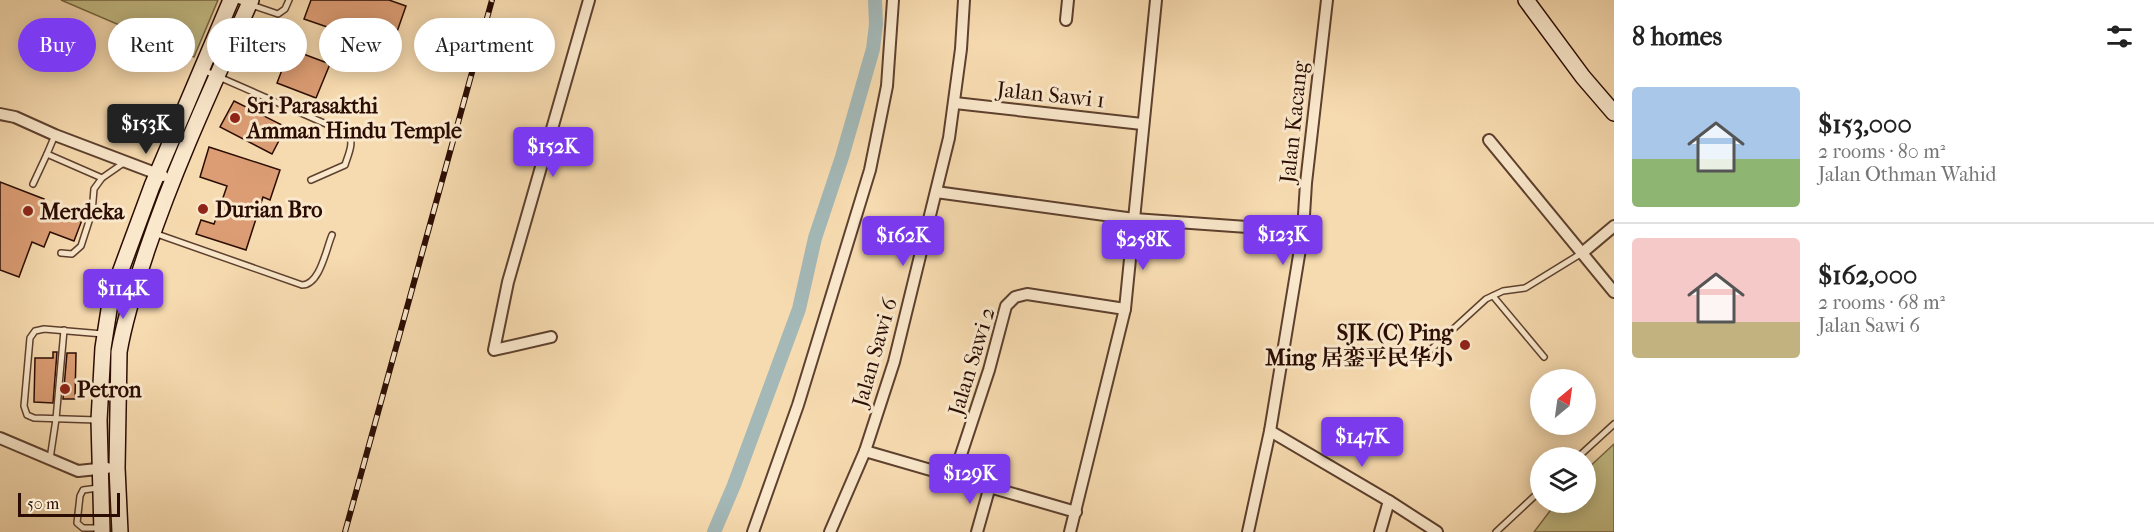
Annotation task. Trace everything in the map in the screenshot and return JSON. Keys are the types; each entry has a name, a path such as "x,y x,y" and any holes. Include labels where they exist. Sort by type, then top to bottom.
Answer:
{"main road":[{"path":"120,532 117,468 119,352 134,288 153,233 165,176 201,70 231,0"},
{"path":"1526,0 1582,77 1614,113"},
{"path":"102,530 99,420 104,334 111,297 165,176 216,76 245,1"}],"street":[{"path":"551,337 494,350 508,282 589,0"},
{"path":"753,532 798,405 870,170 887,86 893,0"},
{"name":"Jalan Sawi 6","path":"830,532 865,451 894,362 949,138 955,103 964,0"},
{"path":"1066,20 1068,0"},
{"path":"1070,532 1125,309 1156,0"},
{"name":"Jalan Kacang","path":"1248,532 1270,431 1303,231 1305,183 1327,0"},
{"name":"Jalan Sawi 1","path":"955,103 1142,124"},
{"path":"0,114 15,117 55,135 165,176"},
{"path":"1490,140 1614,292"},
{"path":"936,192 1134,219 1303,231"},
{"path":"1582,253 1614,226"},
{"name":"Jalan Sawi 2","path":"954,476 989,370 1006,306 1015,297 1027,294 1125,309"},
{"path":"1270,431 1437,532"},
{"path":"0,438 78,471 117,468"},
{"path":"865,451 1076,512"},
{"path":"977,532 990,486"},
{"path":"1380,532 1389,501"}],"lane":[{"path":"245,1 278,14 285,9 289,0"},
{"path":"201,70 349,134 352,139 345,165 311,180"},
{"path":"33,184 55,135"},
{"path":"47,154 102,178"},
{"path":"61,253 72,254 81,246 92,212 93,189 102,178 125,162"},
{"path":"153,233 302,285 307,285 315,279 332,235"},
{"path":"1427,353 1486,299 1503,291 1525,288 1582,253"},
{"path":"1493,296 1544,357"},
{"path":"99,420 34,418 27,415 24,406 30,338 35,331 44,329 104,334"},
{"path":"50,459 56,419 63,330"},
{"path":"1589,447 1614,424"},
{"path":"100,488 82,490 77,523 83,528 102,530"},
{"path":"1496,532 1530,500"}],"shaded area":[{"path":"61,0 218,0 210,18 207,18 207,26 195,55 195,18 108,18 108,20"},
{"path":"1614,444 1614,532 1534,532 1548,513 1596,513 1596,461"}],"building":[{"path":"311,0 389,0 406,6 402,18 319,18 319,24 304,18"},
{"path":"307,55 319,60 319,72 327,72 316,98 277,83 281,72 307,72"},
{"path":"234,101 286,127 272,154 220,127"},
{"path":"209,147 280,170 270,200 263,197 246,250 196,234 201,220 214,224 227,186 200,177"},
{"path":"0,182 44,199 41,205 82,220 74,241 50,232 44,247 32,242 19,277 0,270"},
{"path":"53,352 57,352 53,403 34,402 35,358 53,358"},
{"path":"67,353 76,353 75,399 63,399"}],"waterway":[{"path":"714,532 734,485 799,309 815,238 842,157 873,49 876,24 875,0"}],"railway":[{"path":"345,532 492,0"}],"place":[{"name":"Sri Parasakthi Amman Hindu Temple","path":"235,118"},
{"name":"Durian Bro","path":"203,209"},
{"name":"Merdeka","path":"28,211"},
{"name":"SJK (C) Ping Ming 居銮平民华小","path":"1465,345"},
{"name":"Petron","path":"65,389"}]}
